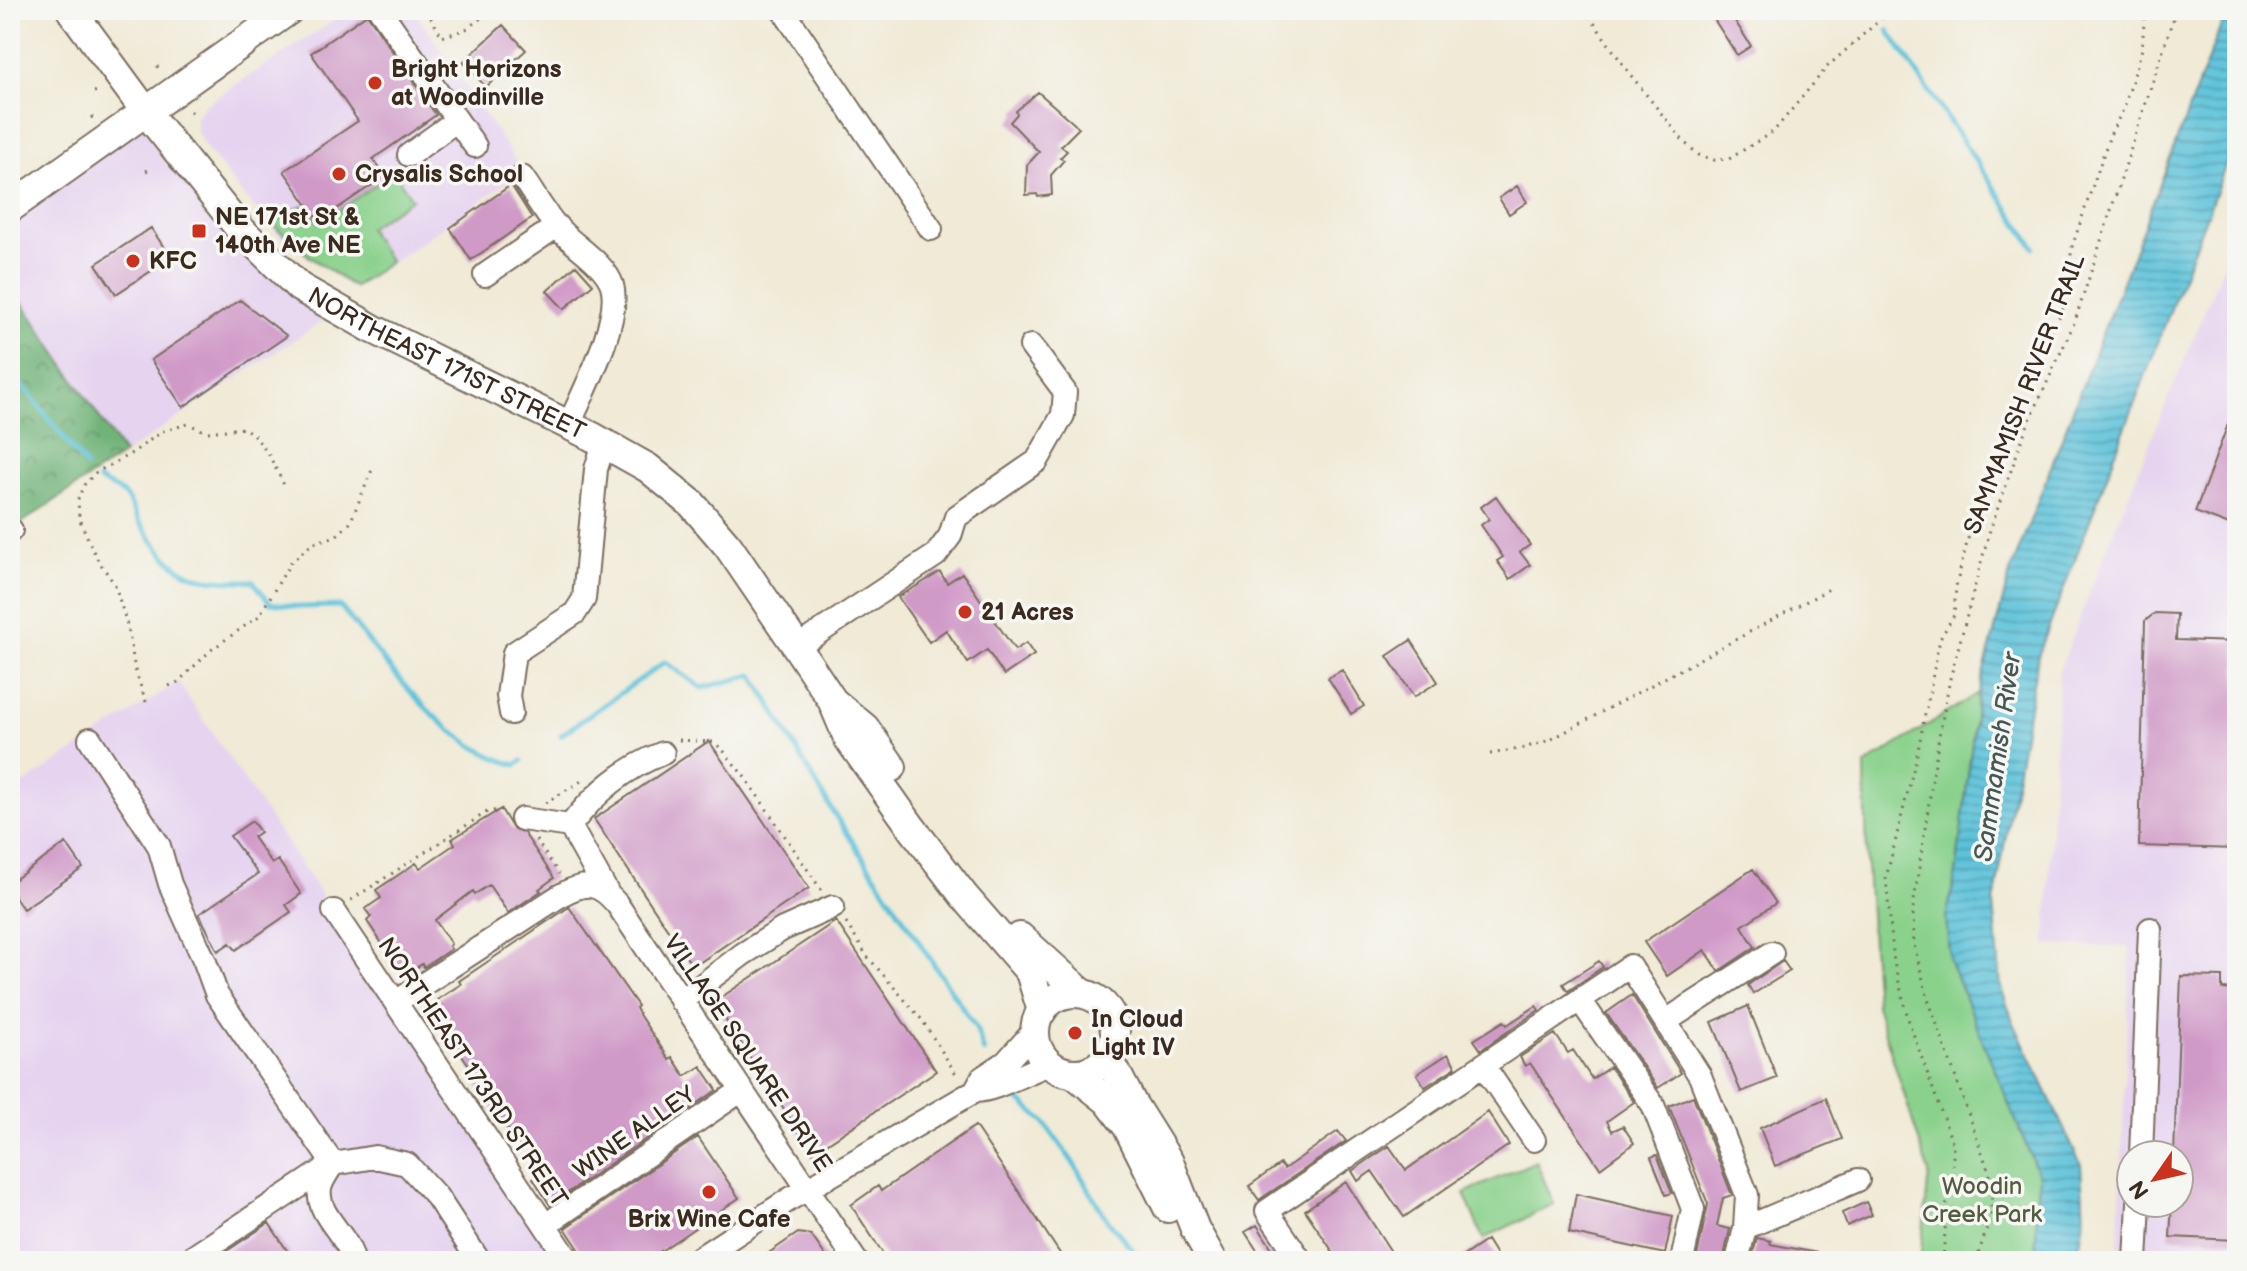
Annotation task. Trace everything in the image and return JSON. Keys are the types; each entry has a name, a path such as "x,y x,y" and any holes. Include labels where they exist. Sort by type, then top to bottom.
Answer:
{"main road":[{"name":"NORTHEAST 171ST STREET","path":"71,10 146,112 240,229 299,287 373,329 604,443 648,468 692,504 728,546 797,647 832,700 848,738 912,828 964,896 1030,972 1038,1020"},
{"path":"10,208 289,10"},
{"name":"NORTHEAST 171ST STREET","path":"832,700 865,728 995,913 1082,993"},
{"path":"1062,1069 1099,1066 1114,1045 1116,1032 1106,1006 1082,993 1056,997 1038,1020 1036,1043 1062,1069 1108,1101 1127,1126 1196,1261"},
{"path":"1108,1057 1169,1162 1195,1229 1213,1261"}],"street":[{"path":"380,10 475,146"},
{"path":"783,10 931,229"},
{"path":"409,155 457,120"},
{"path":"522,177 557,226 588,254 612,284 612,313 598,359 569,425"},
{"path":"485,275 557,226"},
{"path":"797,647 936,555 950,536 956,517 1037,461 1063,415 1065,392 1031,346"},
{"path":"511,713 508,696 514,653 575,613 584,599 596,469 604,443"},
{"path":"90,739 159,846 170,884 217,995 333,1164"},
{"path":"521,816 570,826 585,807 612,783 666,746"},
{"name":"VILLAGE SQUARE DRIVE","path":"570,826 597,888 681,1001 856,1261"},
{"path":"396,1002 575,887 597,888"},
{"path":"681,1001 743,954 783,929 833,907"},
{"name":"NORTHEAST 173RD STREET","path":"334,911 569,1261"},
{"path":"2142,1139 2150,929"},
{"path":"1666,1021 1772,953"},
{"path":"1301,1261 1267,1211 1630,966 1700,1076 1747,1195 1745,1228 1737,1261"},
{"path":"1580,1000 1653,1105 1693,1209 1682,1261"},
{"path":"695,1261 966,1084 982,1078 1006,1062 1038,1020"},
{"path":"1483,1065 1534,1140"},
{"path":"966,1084 990,1090 1016,1076 1062,1069"},
{"name":"WINE ALLEY","path":"557,1217 742,1090"},
{"path":"187,1261 333,1164 375,1157 407,1164 437,1197 479,1261"},
{"path":"333,1164 320,1187 321,1202 350,1250 353,1261"},
{"path":"1745,1228 1858,1180"},
{"path":"2136,1261 2138,1219"}],"path":[{"path":"427,10 442,37 466,29 492,10"},
{"path":"1585,10 1629,73 1685,143 1699,155 1714,160 1729,159 1774,131 1828,66 1891,10"},
{"path":"1943,1261 1953,1145 1909,1022 1894,963 1886,878 1917,755 1940,639 1954,615 1956,586 1981,488 2064,307 2072,247 2110,135 2124,108 2142,49 2145,10"},
{"name":"SAMMAMISH RIVER TRAIL","path":"1976,1261 1991,1216 1992,1181 1928,999 1914,945 1913,908 1939,736 1950,679 1989,533 2025,431 2075,321 2176,10"},
{"path":"146,702 135,670 128,628 115,585 96,557 79,518 78,498 84,485 95,473 132,453 163,431 188,424 207,432 244,428 254,435 269,455 284,485"},
{"path":"169,686 178,682 211,650 259,616 291,562 313,543 336,536 350,523 372,470"},
{"path":"1490,754 1550,740 1831,588"},
{"path":"666,746 713,742 722,749 772,815 867,956 922,1020 966,1084"},
{"path":"521,816 582,781"},
{"path":"334,911 487,812 498,808 521,816 562,878"}],"shaded area":[{"path":"350,10 414,10 523,171 354,289 277,233 203,144 196,129 196,117 205,105"},
{"path":"146,112 240,229 340,309 124,454 10,284 10,208"},
{"path":"2237,233 2237,1261 2118,1261 2120,1219 2195,1219 2195,1139 2123,1139 2130,947 2046,945 2059,672 2108,544"},
{"path":"178,682 568,1261 10,1261 10,793"}],"green space":[{"path":"394,172 412,199 368,228 390,262 354,287 310,257 271,223 303,205 320,223"},
{"path":"10,284 124,454 11,530 10,529"},
{"name":"Woodin Creek Park","path":"1978,693 1956,874 1946,917 1950,962 2039,1176 2035,1258 2032,1261 1920,1261 1929,1173 1876,1005 1867,868 1865,765"},
{"path":"1536,1161 1554,1204 1483,1239 1464,1193"}],"water":[{"name":"Sammamish River","path":"2227,10 2237,10 2237,136 2038,656 1994,903 2001,988 2013,1021 2081,1165 2084,1220 2077,1261 2032,1261 2035,1257 2039,1176 1950,962 1946,917 1956,874 1978,693 2010,573"}],"building":[{"path":"1708,10 1728,10 1751,46 1737,55"},
{"name":"Bright Horizons at Woodinville","path":"367,14 436,115 373,159 385,176 319,221 284,171 358,121 311,53"},
{"path":"503,25 526,50 486,87 463,62"},
{"path":"1038,92 1079,128 1061,146 1067,151 1060,158 1064,160 1051,175 1052,195 1038,197 1037,194 1026,195 1027,165 1039,152 1010,122 1016,111"},
{"path":"511,185 532,218 471,260 450,228"},
{"path":"1517,186 1527,202 1509,214 1499,198"},
{"name":"KFC","path":"151,228 171,258 116,294 96,264"},
{"path":"576,265 593,284 564,309 547,291"},
{"path":"240,300 287,336 183,407 151,360"},
{"path":"2237,403 2237,528 2195,512"},
{"path":"1496,496 1530,545 1520,552 1530,565 1510,579 1497,561 1503,557 1481,525 1489,519 1481,507"},
{"path":"940,572 947,583 962,573 1015,650 1026,643 1034,655 1004,675 987,650 968,663 946,630 929,642 898,597"},
{"path":"2155,613 2177,614 2176,640 2237,642 2237,849 2139,846 2145,621"},
{"path":"1411,640 1438,682 1414,697 1387,656"},
{"path":"1342,670 1364,706 1351,714 1328,678"},
{"path":"709,741 809,888 693,967 594,819"},
{"path":"501,809 513,829 524,833 554,878 539,889 541,891 508,913 489,885 475,894 473,891 435,920 451,944 451,949 404,976 367,921 371,917 365,909 381,898 376,890 416,863 420,868 455,844 452,839"},
{"path":"252,821 260,832 253,837 272,864 278,860 301,894 286,905 291,912 236,950 230,943 218,951 199,914 258,874 230,836"},
{"path":"66,843 83,868 23,909 10,890 10,883"},
{"path":"1753,869 1776,903 1742,926 1755,947 1719,971 1705,950 1667,976 1644,942"},
{"path":"569,907 638,1006 640,1016 669,1059 672,1057 685,1076 701,1066 717,1090 550,1205 533,1178 544,1171 526,1144 520,1148 473,1078 476,1076 458,1049 464,1045 442,1013 444,1011 437,1000 461,984 459,981"},
{"path":"836,921 936,1071 813,1153 714,1002"},
{"path":"1599,961 1603,967 1568,991 1563,984"},
{"path":"1783,961 1790,971 1753,994 1748,985"},
{"path":"2181,976 2222,977 2222,989 2237,990 2237,1240 2170,1237 2171,1219 2195,1219 2195,1139 2175,1139"},
{"path":"1632,995 1681,1073 1658,1088 1606,1013"},
{"path":"1536,1006 1539,1010 1481,1050 1474,1040 1504,1021 1507,1025"},
{"path":"1748,1006 1777,1078 1741,1092 1712,1022"},
{"path":"1555,1034 1568,1053 1573,1050 1592,1079 1610,1067 1634,1102 1607,1121 1612,1131 1623,1126 1634,1143 1600,1168 1530,1063 1525,1066 1520,1057"},
{"path":"1448,1054 1456,1067 1425,1087 1417,1074"},
{"path":"1693,1096 1732,1195 1723,1198 1717,1226 1730,1229 1723,1261 1696,1261 1708,1204 1669,1106"},
{"path":"1826,1098 1842,1139 1775,1166 1760,1128"},
{"path":"1488,1112 1509,1145 1404,1217 1372,1171 1358,1181 1352,1171 1389,1146 1406,1170"},
{"path":"975,1126 1065,1261 888,1261 851,1205 878,1186 881,1191"},
{"path":"1338,1131 1346,1141 1259,1200 1249,1186 1280,1164 1284,1169"},
{"path":"698,1137 739,1198 646,1261 587,1261 565,1228"},
{"path":"1657,1155 1672,1193 1666,1195 1651,1157"},
{"path":"1346,1182 1397,1261 1339,1261 1305,1210"},
{"path":"1576,1194 1673,1216 1665,1254 1569,1233"},
{"path":"1866,1202 1872,1215 1847,1226 1842,1213"},
{"path":"269,1223 294,1261 212,1261"},
{"path":"1257,1225 1280,1261 1264,1261 1245,1232"},
{"path":"798,1233 811,1235 829,1261 757,1261"},
{"path":"1757,1238 1771,1241 1770,1244 1823,1254 1822,1261 1751,1261"},
{"path":"1487,1240 1500,1261 1456,1261"}],"waterway":[{"path":"1888,30 2034,247"},
{"path":"10,381 24,387 86,466"},
{"path":"99,480 125,496 153,541 175,565 198,577 253,581 270,603 301,607 340,606 397,676 440,721 489,755 516,765 522,761"},
{"path":"561,735 665,662 702,688 753,675 833,812 976,1028 984,1052"},
{"path":"1017,1098 1043,1121 1072,1161 1106,1218 1142,1261"}],"place":[{"name":"Bright Horizons at Woodinville","path":"375,83"},
{"name":"Crysalis School","path":"339,174"},
{"name":"NE 171st St & 140th Ave NE","path":"199,231"},
{"name":"KFC","path":"133,261"},
{"name":"21 Acres","path":"965,612"},
{"name":"In Cloud Light IV","path":"1075,1033"},
{"name":"Brix Wine Cafe","path":"709,1192"}]}
